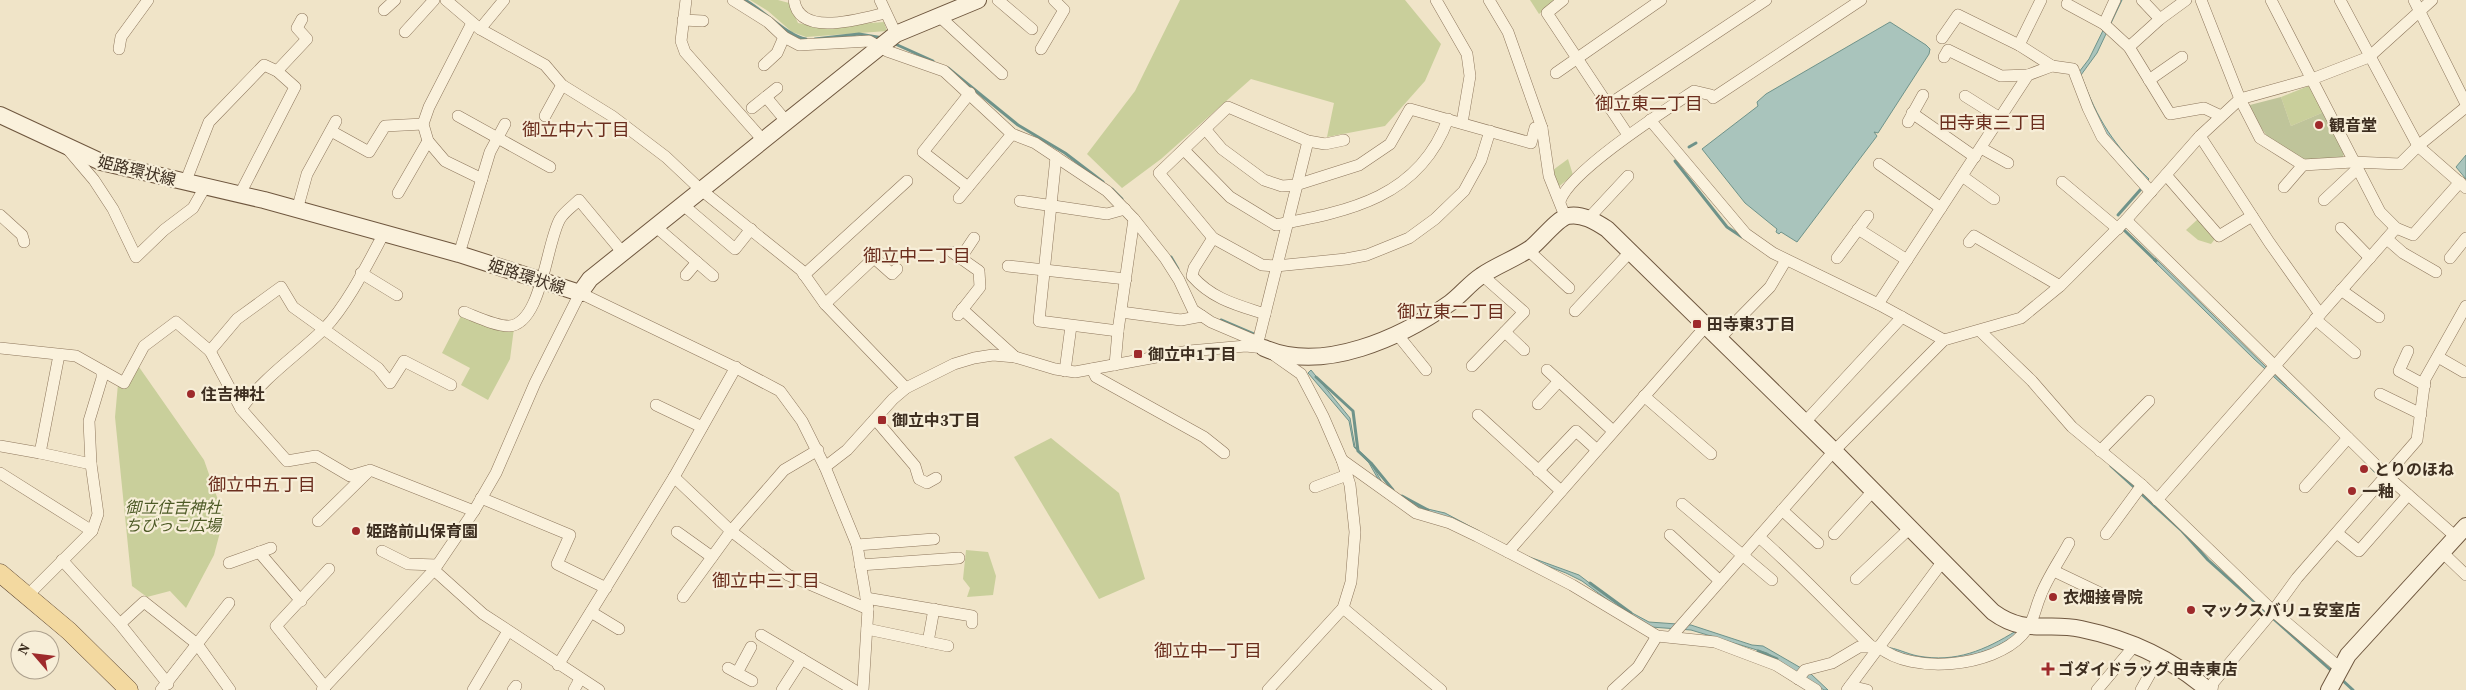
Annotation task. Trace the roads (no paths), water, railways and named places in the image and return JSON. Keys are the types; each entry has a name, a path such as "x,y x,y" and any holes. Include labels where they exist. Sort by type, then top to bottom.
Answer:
{"main road":[{"path":"0,573 69,630 129,690"}],"street":[{"path":"119,48 121,37 148,0"},
{"path":"384,10 395,0"},
{"path":"405,32 434,0"},
{"path":"446,0 476,26 545,65 562,85 612,116 666,157 700,189 752,229 804,275 826,304 906,388"},
{"path":"482,179 445,160 428,141 422,124 429,107 476,26 504,0"},
{"path":"686,0 681,41 685,52 762,139"},
{"path":"734,0 768,22 784,37 799,45 889,39"},
{"path":"794,0 799,14 804,20 815,22 845,22 885,13"},
{"path":"880,0 885,13 889,39 887,51 944,71 970,93 1012,134 1035,143 1107,191 1134,219 1179,280 1193,310 1202,316 1288,354 1330,355 1357,350 1398,334 1451,302 1482,275 1528,250 1562,209 1566,188 1628,135 1694,92 1711,95 1713,98 1861,0"},
{"name":"姫路環状線","path":"1,118 107,164 240,194 383,235 459,254 580,293 590,279 622,252 889,39 978,0"},
{"path":"998,0 1032,29"},
{"path":"1041,49 1064,10 1054,0"},
{"path":"1436,0 1467,54 1470,76 1462,123"},
{"path":"1563,0 1547,13 1628,135"},
{"path":"1556,73 1661,0"},
{"path":"1608,105 1766,0"},
{"path":"2019,45 2040,0"},
{"path":"2107,26 2115,0"},
{"path":"2142,0 2160,19"},
{"path":"2129,47 2160,19 2186,0"},
{"path":"2201,0 2240,99 2260,138 2303,165 2355,166 2400,164 2418,146 2466,106 2414,0"},
{"path":"2271,0 2380,212 2396,228 2413,235 2463,185 2418,146 2340,0"},
{"path":"1671,637 1834,451 1944,340 2021,318 2060,286 2122,225 2200,136 2240,99 2312,79 2369,57 2432,0"},
{"path":"1491,1 1508,32 1542,128 1549,176 1562,209 1588,218 1607,229 1805,422 1993,612 2010,622 2028,627 2081,629 2135,645 2160,656 2184,670 2208,690"},
{"path":"2066,4 2107,26 2129,47 2170,114 2204,108 2221,116"},
{"path":"1942,38 1958,15 2019,45 2052,66 2073,69 2088,108 2102,137 2151,192"},
{"path":"939,16 1002,74"},
{"path":"277,71 307,39 297,28 302,19"},
{"path":"683,20 704,21"},
{"path":"764,65 777,53 784,37"},
{"path":"1944,57 1948,50 2001,76 2028,75 2052,66"},
{"path":"2149,80 2182,57"},
{"path":"185,183 209,122 264,65 277,71 296,87 240,194"},
{"path":"1878,304 2028,75"},
{"path":"545,116 562,85"},
{"path":"752,108 777,88"},
{"path":"968,187 923,152 970,93"},
{"path":"1923,95 1910,118 1978,152 2008,163"},
{"path":"1965,96 2000,118"},
{"path":"766,97 786,121"},
{"path":"1344,140 1325,144 1308,141 1228,107 1159,173 1213,238 1262,265 1276,266 1346,260 1367,255 1410,238 1435,219 1464,191 1481,160 1490,131"},
{"path":"1206,130 1222,149 1264,180 1282,186 1296,185 1359,165 1390,144 1410,109 1531,143 1536,128 1542,128"},
{"path":"458,116 550,167"},
{"path":"1184,150 1230,197 1276,225 1375,200 1391,190 1430,158 1441,140 1448,119"},
{"path":"1650,120 1746,234 1786,260 1878,304 1944,340"},
{"path":"297,210 307,174 333,126 370,152 385,126 422,124"},
{"path":"459,254 490,152 505,124"},
{"path":"959,198 1012,134"},
{"path":"2200,136 2318,316 2355,353"},
{"path":"398,193 428,141"},
{"path":"1260,342 1276,266 1308,141"},
{"path":"66,147 94,180 108,202 136,257 164,230 193,208 205,187"},
{"path":"1056,157 1038,321 1118,331"},
{"path":"1880,164 1941,208"},
{"path":"2284,186 2303,165"},
{"path":"2324,200 2355,166"},
{"path":"2166,175 2219,236 2252,216"},
{"path":"1588,218 1628,176"},
{"path":"1962,176 1994,199"},
{"path":"804,275 907,181"},
{"path":"2062,182 2122,225 2345,441 2408,495 2461,531 2348,655 2329,690"},
{"path":"464,312 507,326 518,324 526,318 541,280 560,219 579,200 622,252"},
{"path":"1020,201 1051,204 1107,214 1125,209"},
{"path":"682,204 735,249 752,229"},
{"path":"0,215 22,235 24,242"},
{"path":"1838,258 1868,216"},
{"path":"1115,365 1134,219"},
{"path":"655,226 713,276"},
{"path":"2341,228 2370,258"},
{"path":"2157,500 2396,228"},
{"path":"1858,229 1907,260"},
{"path":"241,409 255,390 325,328 361,274 383,235"},
{"path":"1969,242 1974,236 2002,258 2060,286"},
{"path":"974,238 956,255 979,271 980,287 960,312 1015,357"},
{"path":"1213,238 1194,268 1192,276 1203,288 1219,299 1265,314"},
{"path":"2450,258 2466,238"},
{"path":"2387,239 2403,253 2436,272"},
{"path":"1528,250 1569,288"},
{"path":"1576,311 1630,252"},
{"path":"826,304 874,258 892,274 897,269"},
{"path":"1719,339 1770,287 1786,260"},
{"path":"686,275 697,262"},
{"path":"1008,266 1126,279"},
{"path":"361,274 397,295"},
{"path":"1472,366 1524,312 1482,275"},
{"path":"210,350 237,319 281,287 293,307 325,328 378,368 390,383 404,362 451,385"},
{"path":"2341,290 2379,317"},
{"path":"329,569 276,626 324,689 436,568 474,511 496,473 535,383 580,293 736,367 769,384 788,399 818,450 857,545 868,610 863,690"},
{"path":"2212,690 2213,683 2273,611 2296,578 2417,440 2425,379 2438,356 2463,320 2466,306"},
{"path":"1121,312 1181,320 1202,316"},
{"path":"1805,422 1902,317"},
{"path":"0,348 76,356 124,383 144,346 176,322 210,350 241,409 287,461 316,456 350,476 370,470 474,511"},
{"path":"1065,371 1071,326"},
{"path":"1510,549 1706,326"},
{"path":"1980,331 2032,381 2072,427 2100,451 2138,489 2157,500 2273,611 2340,668"},
{"path":"1505,332 1524,350"},
{"path":"1398,334 1426,370"},
{"path":"825,466 848,450 906,388 954,364 974,358 993,355 1015,357 1065,371 1092,369 1189,351 1260,342 1301,374 1323,416 1347,475 1355,532 1355,557 1351,582 1343,608 1268,690"},
{"path":"2408,352 2399,371 2425,385"},
{"path":"40,453 58,355"},
{"path":"2438,356 2464,372"},
{"path":"558,665 674,477 736,367"},
{"path":"1092,369 1096,377 1204,436 1224,453"},
{"path":"1548,370 1613,431"},
{"path":"27,596 92,531 98,514 90,464 89,421 102,378 102,371"},
{"path":"1538,404 1559,381"},
{"path":"2380,394 2421,414"},
{"path":"1644,396 1712,454"},
{"path":"670,399 660,407 702,427"},
{"path":"2100,451 2131,413 2149,401"},
{"path":"1478,415 1561,491"},
{"path":"875,419 914,466 919,479 927,483 936,478"},
{"path":"1538,471 1576,431 1597,450"},
{"path":"2305,487 2345,441"},
{"path":"0,446 90,464"},
{"path":"683,597 731,532 784,470 818,450"},
{"path":"1342,460 1416,513 1450,523 1510,549 1657,636 1715,642 1802,674 1816,690"},
{"path":"318,521 370,470"},
{"path":"0,473 92,531"},
{"path":"1315,487 1347,475"},
{"path":"674,477 731,532 788,575 868,610"},
{"path":"2106,534 2138,489"},
{"path":"1836,528 1873,491"},
{"path":"2336,533 2359,551 2408,495"},
{"path":"481,498 570,534 557,564 606,588"},
{"path":"1682,504 1772,580"},
{"path":"1782,510 1818,543"},
{"path":"1856,579 1910,528"},
{"path":"677,532 712,557"},
{"path":"1670,535 1720,581"},
{"path":"1759,537 1794,567 1804,581 1875,647 1886,653 1914,662 1949,664 1986,656 2021,636 2035,617 2040,597 2069,543"},
{"path":"857,545 934,539"},
{"path":"229,563 271,548"},
{"path":"382,551 408,564 436,568 484,614 598,690"},
{"path":"259,552 301,601"},
{"path":"2442,552 2466,575"},
{"path":"860,565 959,558"},
{"path":"62,560 120,624 165,687 229,603"},
{"path":"1867,690 1848,688 1875,647 1943,561"},
{"path":"2054,571 2100,593"},
{"path":"866,598 972,616 972,623"},
{"path":"120,624 144,602 197,644 230,690"},
{"path":"1343,608 1441,690"},
{"path":"928,642 934,609"},
{"path":"591,612 619,629"},
{"path":"867,629 948,646"},
{"path":"467,676 476,686 508,631"},
{"path":"761,635 854,690"},
{"path":"1613,690 1638,667 1657,636"},
{"path":"2097,690 2135,645"},
{"path":"752,647 733,671 752,681"},
{"path":"1802,674 1832,663 1859,647 1875,647"},
{"path":"2141,690 2160,656"},
{"path":"782,690 802,659"},
{"path":"574,690 580,679"}],"water":[{"path":"2118,0 2122,0 2097,53 2081,75 2100,119 2116,143 2149,179 2146,182 2100,128 2079,72 2089,59"},
{"path":"1890,22 1926,45 1930,49 1929,54 1878,133 1874,132 1877,136 1797,242 1781,232 1779,234 1776,232 1777,229 1745,203 1702,149 1758,106 1757,102 1766,94"},
{"path":"2466,155 2466,179 2456,167"},
{"path":"2155,258 2267,368 2381,473 2378,476 2346,442 2254,359 2153,260"},
{"path":"1311,370 1350,418 1355,447 1369,460 1383,484 1402,499 1419,507 1445,513 1524,555 1579,575 1621,607 1649,622 1691,625 1752,645 1763,646 1808,672 1832,665 1860,650 1870,647 1870,650 1859,652 1837,666 1811,674 1828,690 1824,690 1767,653 1691,630 1651,627 1624,612 1582,581 1524,557 1443,516 1421,511 1401,501 1381,484 1369,463 1354,447 1349,421 1308,373"},
{"path":"2016,631 2018,634 1992,649 1960,659 1915,658 1885,647 1918,656 1945,658 1981,649"}],"waterway":[{"path":"745,0 784,28 806,39"},
{"path":"815,39 859,34 883,38"},
{"path":"893,43 933,61"},
{"path":"948,68 1018,125 1065,153 1103,182"},
{"path":"1689,147 1696,143"},
{"path":"1675,161 1727,227 1742,237"},
{"path":"1112,189 1122,199"},
{"path":"2118,215 2141,189"},
{"path":"2124,230 2156,261"},
{"path":"1171,257 1178,269"},
{"path":"1221,320 1256,335"},
{"path":"1316,377 1353,411 1358,451 1371,463 1393,490"},
{"path":"2111,466 2182,531 2208,560 2334,673"},
{"path":"1402,496 1428,510"},
{"path":"1590,583 1631,613"},
{"path":"1758,651 1777,659"},
{"path":"2340,678 2353,690"}],"place":[{"name":"観音堂","path":"2319,125"},
{"name":"田寺東3丁目","path":"1697,324"},
{"name":"御立中1丁目","path":"1138,354"},
{"name":"住吉神社","path":"191,394"},
{"name":"御立中3丁目","path":"882,420"},
{"name":"とりのほね","path":"2364,469"},
{"name":"一釉","path":"2352,491"},
{"name":"姫路前山保育園","path":"356,531"},
{"name":"衣畑接骨院","path":"2053,597"},
{"name":"マックスバリュ安室店","path":"2191,610"},
{"name":"ゴダイドラッグ 田寺東店","path":"2048,669"}],"district":[{"name":"御立東二丁目","path":"1649,103"},
{"name":"田寺東三丁目","path":"1993,122"},
{"name":"御立中六丁目","path":"576,129"},
{"name":"御立中二丁目","path":"917,255"},
{"name":"御立東二丁目","path":"1451,311"},
{"name":"御立中五丁目","path":"262,484"},
{"name":"御立中三丁目","path":"766,580"},
{"name":"御立中一丁目","path":"1208,650"}],"park label":[{"name":"御立住吉神社 ちびっこ広場","path":"173,516"}]}
